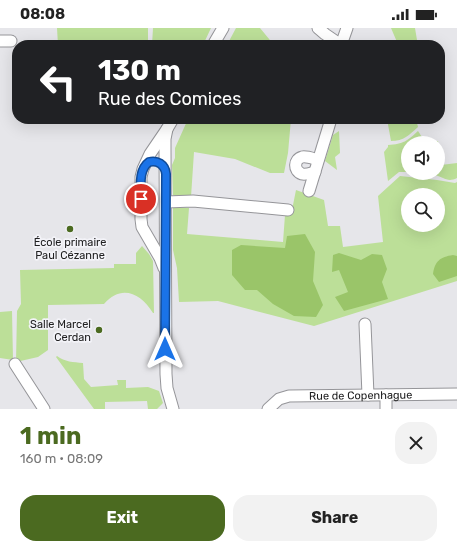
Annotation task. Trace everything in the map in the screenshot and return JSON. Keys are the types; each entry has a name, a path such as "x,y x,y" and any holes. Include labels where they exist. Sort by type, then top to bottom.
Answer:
{"street":[{"path":"216,40 223,28"},
{"path":"318,28 334,40"},
{"path":"342,40 346,28"},
{"path":"165,272 160,258 142,227 141,177 143,168 150,154 170,124"},
{"path":"309,191 329,124"},
{"path":"167,129 165,139 166,374 167,388 173,409"},
{"path":"314,172 306,174 300,173 296,169 296,164 299,159 304,157 318,160"},
{"path":"143,168 149,162 153,161 160,163 165,170"},
{"path":"166,202 193,201 288,210"},
{"path":"142,227 148,234 155,236 162,233 166,228"},
{"path":"365,324 368,395"},
{"path":"15,364 44,409"},
{"name":"Rue de Copenhague","path":"268,409 279,399 289,396 457,394"},
{"path":"386,395 386,409"}],"green space":[{"path":"57,28 148,28 148,40 58,40"},
{"path":"153,28 211,28 205,40 152,40"},
{"path":"236,28 260,28 270,40 230,40"},
{"path":"391,28 415,28 417,40 396,40"},
{"path":"186,124 291,124 288,153 284,173 270,173 235,159 194,152 191,197 177,197 173,195 172,165 175,158 175,148"},
{"path":"388,124 417,124 418,127 409,135 401,136 401,140 391,141"},
{"path":"339,131 340,153 335,157 337,170 325,161 333,135"},
{"path":"418,131 421,136 412,136"},
{"path":"401,143 401,172 388,181 384,152 388,145"},
{"path":"457,163 457,178 448,180 445,179 445,164"},
{"path":"400,176 401,180 437,180 457,182 457,281 314,326 218,301 179,302 177,268 173,250 173,207 189,208 187,234 283,242 285,215 291,215 296,190 324,200 328,226 340,226 343,247 383,242 378,196"},
{"path":"305,234 315,252 313,281 323,305 316,317 294,316 273,304 257,290 245,290 232,275 232,250 241,245 285,248 287,236"},
{"path":"142,246 153,261 154,313 143,300 137,296 124,293 117,294 104,304 48,305 48,350 38,357 16,362 17,311 21,304 20,270 114,268 114,264 136,264 136,253"},
{"path":"339,253 361,260 372,254 382,255 387,269 382,282 388,299 344,311 335,297 348,292 339,270 332,272 333,255"},
{"path":"453,255 457,256 457,276 439,282 433,274 435,266 441,258"},
{"path":"12,311 13,360 0,358 0,312"},
{"path":"57,356 66,361 83,363 84,379 91,387 118,385 117,380 126,380 126,388 148,387 159,391 163,403 157,409 148,409 147,401 105,402 105,409 94,409 56,357"}],"place":[{"name":"École primaire Paul Cézanne","path":"70,229"},
{"name":"Salle Marcel Cerdan","path":"99,330"}],"route":[{"path":"141,199 141,177 143,168 149,162 153,161 160,163 166,174 165,349"}]}
